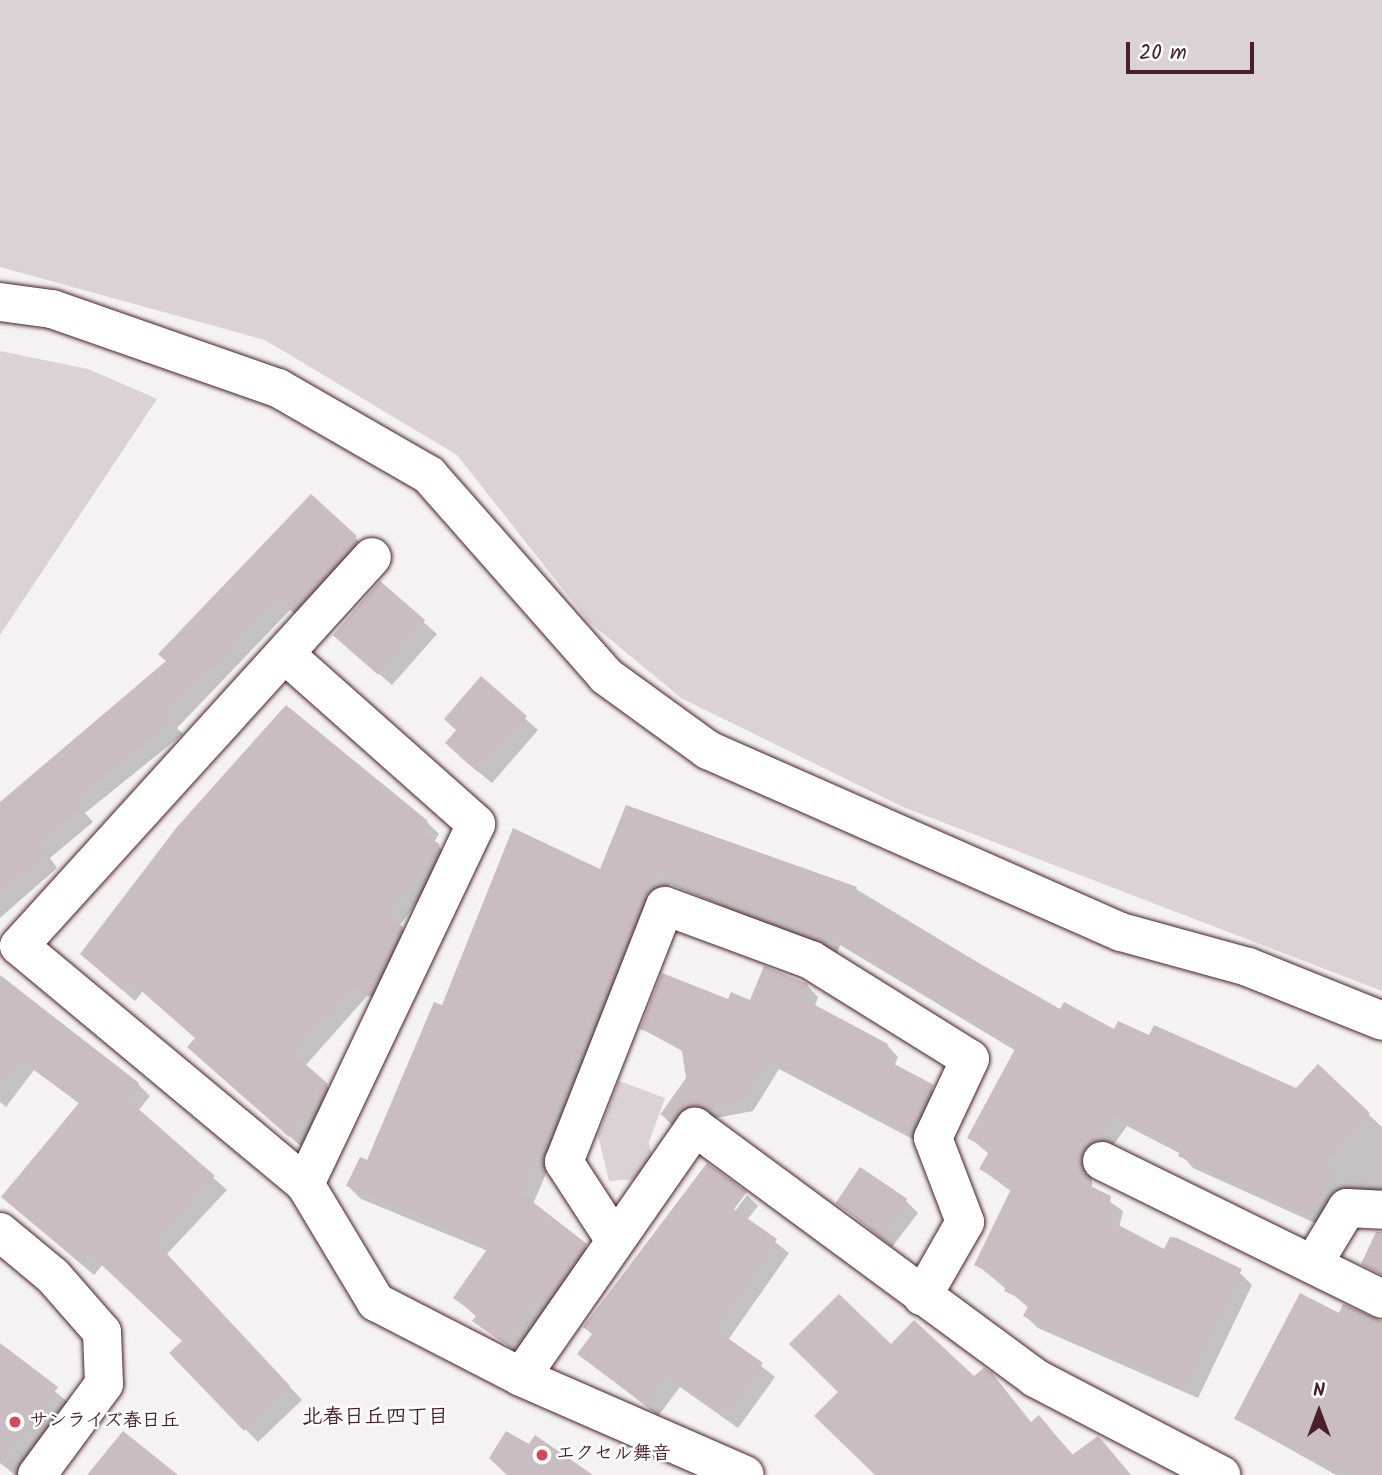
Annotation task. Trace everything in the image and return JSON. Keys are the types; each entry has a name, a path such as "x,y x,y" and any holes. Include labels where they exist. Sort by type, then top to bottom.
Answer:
{"street":[{"path":"0,302 52,309 278,388 429,475 606,676 708,750 1121,932 1248,967 1382,1021"},
{"path":"372,557 287,656 19,946 306,1184 376,1302 521,1377 745,1475"},
{"path":"287,656 476,824 306,1184"},
{"path":"614,1239 564,1162 664,906 811,960 970,1059 933,1138 965,1222 922,1297"},
{"path":"521,1377 614,1239 695,1127 1035,1378 1221,1475"},
{"path":"1101,1161 1314,1261 1382,1300"},
{"path":"1314,1261 1346,1208 1382,1210"},
{"path":"0,1232 53,1276 102,1332 104,1384 37,1475"}],"shaded area":[{"path":"0,0 1382,0 1382,991 903,807 681,698 588,621 457,455 265,340 0,267"},
{"path":"0,351 88,369 157,399 0,635"},
{"path":"619,1081 665,1098 649,1142 652,1156 639,1179 609,1181 598,1136"}],"building":[{"path":"311,494 357,536 346,553 299,605 289,610 277,598 166,714 171,721 74,800 81,808 38,845 46,854 0,894 0,802 166,661 158,654"},
{"path":"380,581 425,620 378,675 333,635"},
{"path":"481,676 527,716 478,772 445,743 456,730 444,719"},
{"path":"286,705 428,821 421,830 440,845 387,914 403,927 368,996 355,985 293,1053 328,1084 289,1137 187,1047 195,1038 130,981 122,990 80,954 177,827"},
{"path":"626,805 857,887 855,893 1060,1009 1064,1002 1114,1029 1118,1021 1149,1035 1154,1025 1296,1088 1318,1064 1370,1113 1321,1165 1334,1172 1311,1216 1178,1156 1181,1149 1114,1114 1101,1139 1083,1151 1080,1181 1111,1196 1107,1219 1164,1249 1170,1237 1177,1238 1242,1269 1185,1387 1023,1316 1030,1303 1004,1291 1008,1281 974,1265 1012,1187 979,1169 990,1150 967,1138 1016,1047 827,934 824,942 657,873 520,1192 587,1244 548,1300 540,1294 505,1344 472,1321 477,1315 453,1298 490,1245 346,1186 360,1157 367,1160 434,1002 442,1005 513,828 600,869"},
{"path":"764,966 808,984 802,998 888,1044 881,1057 934,1085 910,1133 767,1059 742,1100 660,1115 686,1078 681,1045 640,1029 662,973 728,999 731,992 750,1000"},
{"path":"0,975 139,1083 126,1098 215,1176 155,1241 290,1386 244,1431 169,1353 182,1341 89,1253 81,1263 1,1197 79,1103 21,1059 0,1086"},
{"path":"707,1163 747,1192 734,1209 777,1239 715,1329 763,1363 725,1417 667,1375 645,1405 577,1354 592,1334 583,1327"},
{"path":"860,1167 907,1199 883,1235 835,1203"},
{"path":"1376,1232 1382,1232 1382,1275 1361,1264"},
{"path":"1300,1293 1339,1313 1343,1304 1382,1321 1382,1475 1350,1475 1234,1419"},
{"path":"839,1294 891,1344 914,1320 974,1376 984,1368 992,1373 1031,1422 1039,1415 1072,1455 1098,1436 1130,1475 875,1475 814,1416 838,1392 789,1344"},
{"name":"サンライズ春日丘","path":"0,1343 58,1387 0,1462"},
{"path":"123,1431 178,1475 87,1475"},
{"name":"エクセル舞音","path":"506,1431 529,1444 535,1435 593,1475 507,1475 489,1458"}],"place":[{"name":"サンライズ春日丘","path":"15,1422"},
{"name":"エクセル舞音","path":"542,1455"}],"district":[{"name":"北春日丘四丁目","path":"375,1418"}]}
